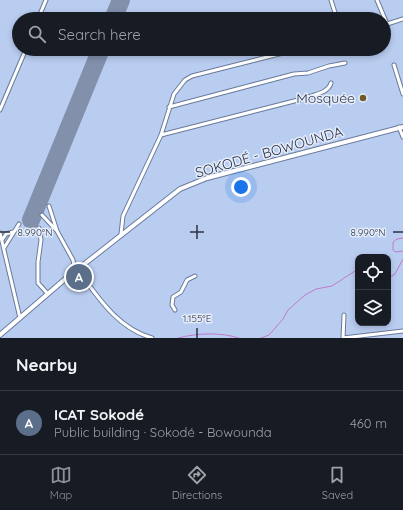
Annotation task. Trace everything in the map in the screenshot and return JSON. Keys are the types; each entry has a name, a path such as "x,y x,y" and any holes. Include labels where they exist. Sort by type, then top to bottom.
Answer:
{"main road":[{"name":"SOKODÉ - BOWOUNDA","path":"0,335 76,270 180,189 207,178 402,129"}],"street":[{"path":"41,12 46,0"},
{"path":"330,0 334,12"},
{"path":"377,0 381,12"},
{"path":"391,22 403,19"},
{"path":"0,110 23,56"},
{"path":"121,234 123,216 161,135 174,94 186,80 192,76 271,56"},
{"path":"169,107 292,74 308,73 329,66 345,63"},
{"path":"394,65 403,94"},
{"path":"161,135 322,93 330,86 331,83"},
{"path":"402,129 403,138"},
{"path":"49,206 57,231 73,260 76,270 118,320 132,330 152,338"},
{"path":"42,215 57,231"},
{"path":"4,248 19,224"},
{"path":"39,228 41,240 38,262 38,283 48,294"},
{"path":"2,240 6,234 13,232"},
{"path":"0,233 20,318"},
{"path":"175,310 172,305 173,297 182,292 187,280 195,276"},
{"path":"344,315 343,338 403,331"}],"waterway":[{"path":"403,238 397,239 393,242 393,250 396,252 403,251"},
{"path":"391,276 395,274 403,259"},
{"path":"261,338 269,335 283,319 288,310 305,295 316,289 332,286 355,271"},
{"path":"178,338 209,334 239,338"}],"runway":[{"path":"116,12 121,0"},
{"path":"31,220 98,56"}],"place":[{"name":"Mosquée","path":"363,98"},
{"name":"ICAT Sokodé","path":"79,277"}]}
